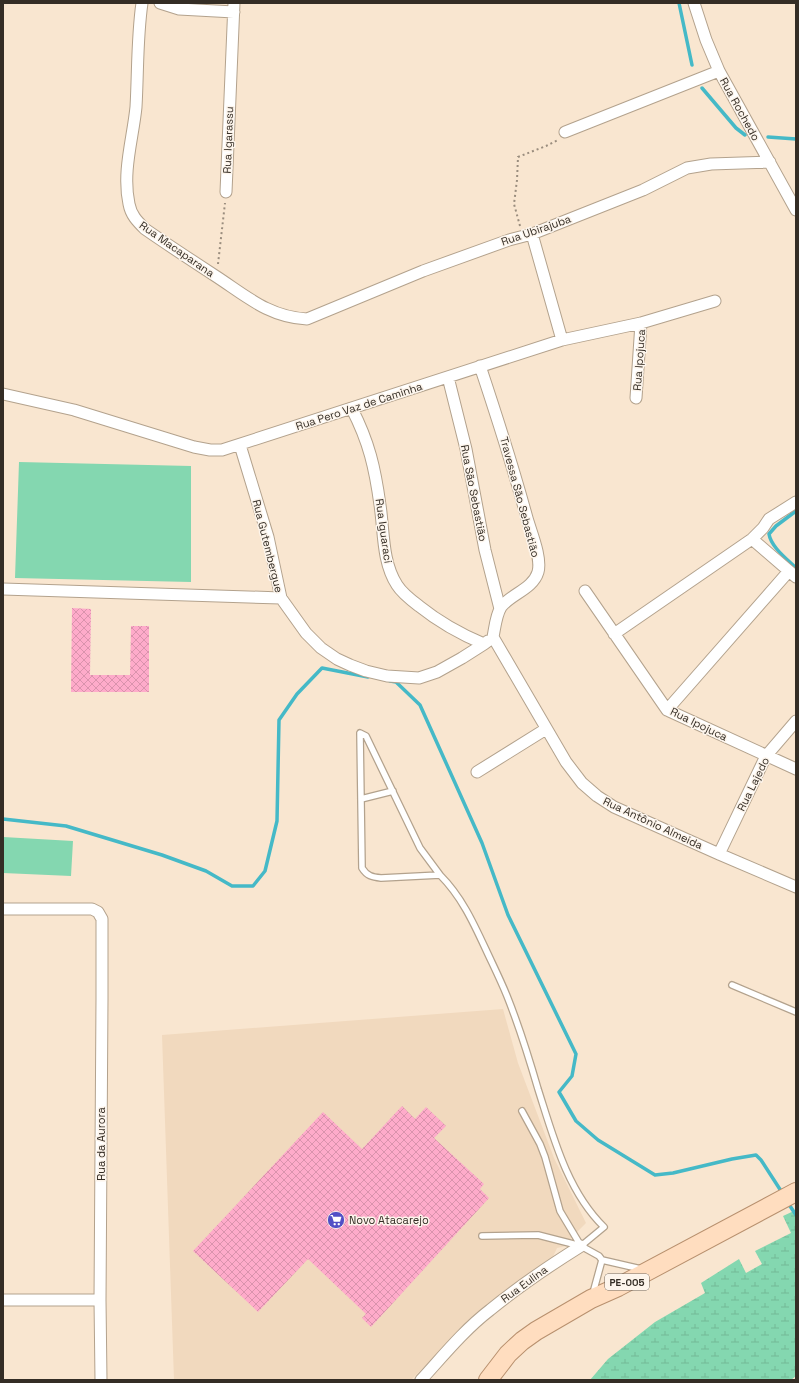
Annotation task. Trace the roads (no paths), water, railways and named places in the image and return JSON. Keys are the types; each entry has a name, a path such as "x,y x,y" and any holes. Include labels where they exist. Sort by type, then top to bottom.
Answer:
{"main road":[{"name":"PE-005","path":"488,1380 508,1354 536,1331 591,1299 649,1271 789,1195"}],"street":[{"name":"Rua Macaparana","path":"142,3 136,107 127,173 127,192 131,212 145,229 236,291 272,311 287,317 307,319"},
{"path":"160,3 180,9 234,8"},
{"name":"Rua Rochedo","path":"694,3 706,40 719,71 796,210"},
{"name":"Rua Igarassu","path":"226,192 234,8"},
{"path":"565,132 719,71"},
{"name":"Rua Ubirajuba","path":"307,319 423,271 509,240 527,236 643,190 687,168 712,164 770,162"},
{"path":"527,236 562,340"},
{"name":"Rua Pero Vaz de Caminha","path":"3,394 74,410 205,450 222,450 562,340 641,323 715,301"},
{"name":"Rua Ipojuca","path":"636,398 641,323"},
{"name":"Travessa São Sebastião","path":"480,366 513,467 534,543 539,567 537,575 532,582 500,609"},
{"name":"Rua São Sebastião","path":"448,377 466,449 485,550 500,609"},
{"name":"Rua Iguaraci","path":"352,409 369,446 376,477 386,559 391,576 408,598 434,618 484,644"},
{"name":"Rua Gutembergue","path":"240,445 268,537 281,598 306,633 328,654 350,665 388,676 419,678 428,676 448,667 484,644"},
{"path":"614,634 752,539 769,519 796,502"},
{"path":"667,710 792,574 752,539"},
{"path":"3,589 281,598"},
{"name":"Rua Ipojuca","path":"584,591 667,710 796,769"},
{"path":"484,644 493,637 500,609"},
{"name":"Rua Antônio Almeida","path":"493,637 566,762 582,783 597,796 614,807 796,887"},
{"name":"Rua Lajedo","path":"719,854 766,756 796,721"},
{"path":"477,772 546,730"},
{"name":"Rua da Aurora","path":"3,909 96,910 102,919 101,1380"},
{"name":"Rua Eulina","path":"421,1380 450,1347 489,1310 546,1268 580,1246"},
{"path":"3,1300 100,1300"}],"lane":[{"path":"440,875 381,878 371,877 362,868 360,733 366,736 420,848 440,875 452,887 470,916 507,995 549,1124 568,1173 582,1201 593,1216 604,1227 580,1246"},
{"path":"361,798 393,791"},
{"path":"732,985 796,1012"},
{"path":"522,1111 540,1144 545,1157 560,1211 580,1246"},
{"path":"482,1236 538,1235 580,1246 599,1256 602,1260 649,1271"},
{"path":"591,1299 602,1260"}],"waterway":[{"path":"679,3 692,65"},
{"path":"702,88 736,128 745,135"},
{"path":"768,137 796,139"},
{"path":"796,511 776,526 769,534 770,539 776,548 796,568"},
{"path":"3,819 66,826 162,855 206,871 232,886 253,886 265,871 277,821 279,720 297,694 322,668 368,677"},
{"path":"390,681 396,682 420,705 482,843 508,915 576,1054 572,1076 559,1092 576,1121 598,1140 655,1175 673,1173 756,1155 761,1160 783,1194"},
{"path":"788,1203 796,1215"}],"place":[{"name":"Novo Atacarejo","path":"336,1220"}]}
